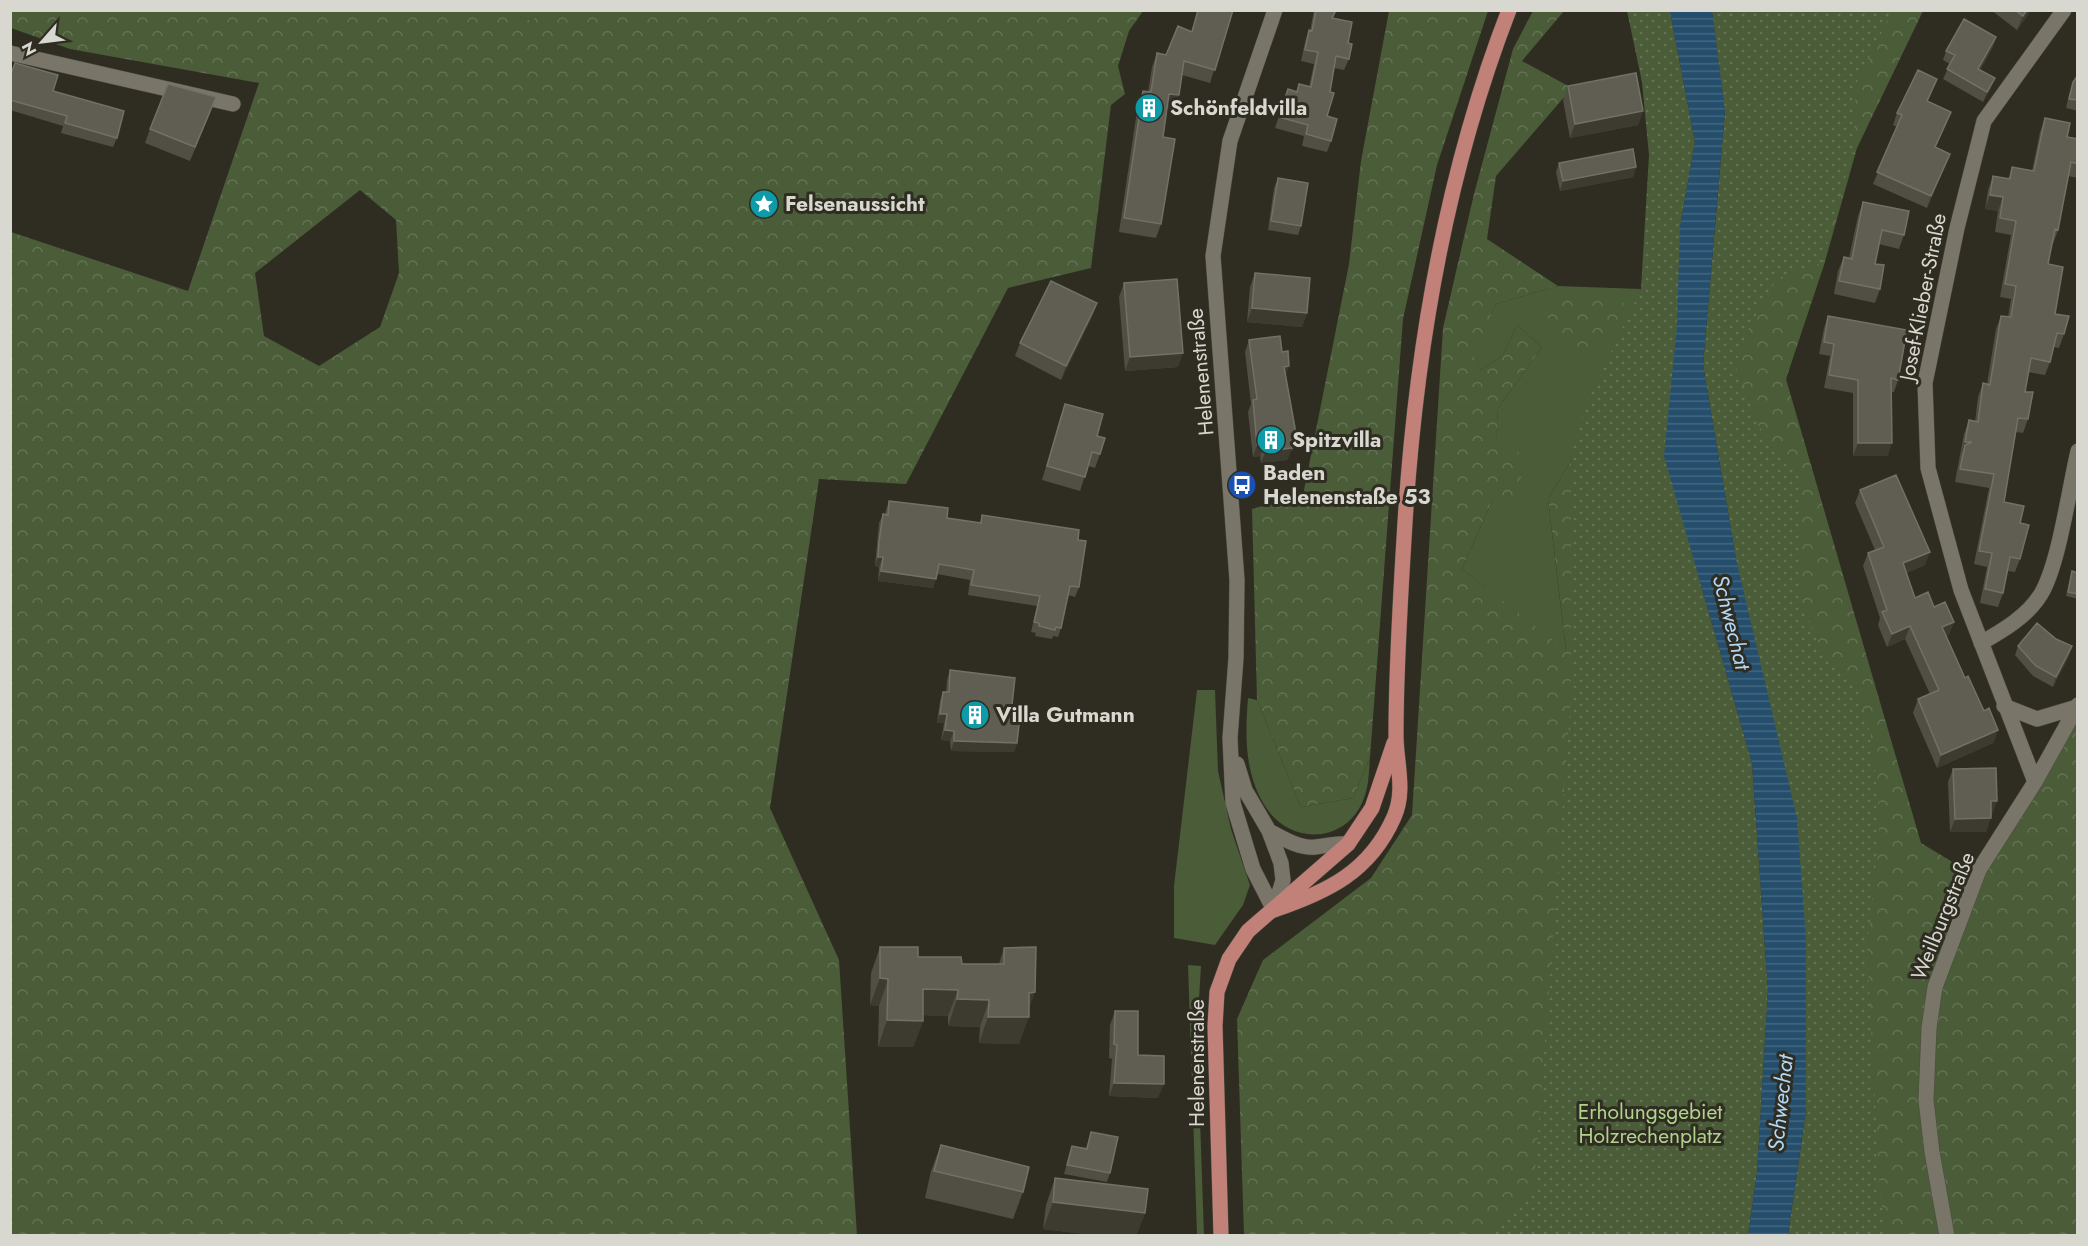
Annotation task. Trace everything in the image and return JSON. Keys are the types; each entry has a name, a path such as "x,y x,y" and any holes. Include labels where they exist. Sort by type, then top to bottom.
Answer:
{"main road":[{"path":"1274,910 1318,896 1350,875 1374,851 1395,817 1401,787 1396,738 1406,514 1429,308 1450,200 1466,142 1509,10"},
{"name":"Helenenstraße","path":"1221,1236 1215,1026 1217,992 1229,959 1248,931 1348,844 1372,808 1396,738"}],"street":[{"name":"Helenenstraße","path":"1274,910 1253,869 1233,803 1230,738 1236,658 1237,580 1213,256 1230,141 1275,10"},
{"name":"Josef-Klieber-Straße","path":"2035,782 1961,590 1928,468 1925,383 1957,228 1984,121 2064,10"},
{"path":"10,53 233,104"},
{"path":"1981,644 2012,624 2041,595 2053,562 2078,451"},
{"path":"2004,706 2037,719 2077,706"},
{"name":"Weilburgstraße","path":"1947,1236 1932,1152 1926,1100 1929,1028 1935,987 1979,870 2035,782 2077,706"},
{"name":"Helenenstraße","path":"1230,738 1245,790 1269,831 1281,863 1283,880 1274,910"},
{"path":"1269,831 1290,842 1312,848 1335,843 1348,844"}],"green space":[{"path":"11,10 505,10 530,20 553,10 1143,11 1129,31 1118,66 1125,94 1111,105 1091,268 1008,288 906,484 819,479 770,808 839,960 857,1235 11,1235 11,232 188,291 259,83 70,49 11,28","holes":["360,190 396,220 399,273 380,327 319,366 264,336 255,273"]},
{"path":"505,11 553,11 530,20"},
{"path":"1389,11 1488,11 1437,165 1403,319 1370,757 1353,798 1301,807 1257,700 1252,509 1303,495 1349,264 1361,161"},
{"path":"1533,11 1564,11 1522,61 1572,88 1496,176 1487,239 1558,286 1496,304 1473,356 1481,370 1503,355 1517,325 1542,347 1498,408 1496,445 1518,449 1523,492 1492,501 1462,569 1566,650 1548,499 1591,427 1644,400 1670,11 1734,1235 1244,1235 1237,1019 1263,960 1371,878 1412,815 1443,328 1474,194 1513,49"},
{"name":"Erholungsgebiet Holzrechenplatz","path":"1627,11 1670,11 1695,142 1680,227 1677,326 1664,456 1752,763 1768,991 1757,1173 1748,1235 1486,1236 1534,1189 1571,697 1571,451 1586,404 1641,289 1649,155 1642,82"},
{"path":"1712,11 1923,11 1857,148 1824,265 1786,379 1921,843 1982,880 2077,719 2077,1235 1824,1235 1736,559 1725,111"},
{"path":"1712,11 1892,11 1856,84 1853,149 1822,263 1777,278 1749,328 1735,365 1759,427 1800,474 1801,605 1820,646 1858,691 1871,736 1880,819 1867,950 1880,1195 1887,1235 1788,1235 1806,1110 1806,939 1797,818 1736,559 1703,365 1725,111"},
{"path":"1558,286 1641,289 1591,427 1548,499 1566,651 1462,569 1492,501 1498,408 1542,347 1517,325 1503,355 1481,370 1472,356 1496,304"},
{"path":"1594,292 1624,303 1614,335 1603,346 1569,352 1545,313 1559,297"},
{"path":"1197,690 1215,690 1218,771 1231,829 1250,885 1243,905 1215,945 1174,938 1174,886"},
{"path":"1248,698 1257,700 1301,807 1353,798 1370,757 1364,798 1356,813 1346,824 1333,831 1304,834 1278,821 1267,809 1259,796 1250,769 1246,727"},
{"path":"1188,965 1201,966 1197,1032 1204,1235 1197,1235"}],"water":[{"name":"Schwechat","path":"1670,11 1712,11 1725,111 1703,365 1736,559 1797,818 1806,939 1806,1110 1788,1235 1748,1235 1757,1173 1768,991 1752,763 1664,456 1677,326 1680,227 1695,142"}],"building":[{"path":"1198,10 1233,10 1215,70 1184,61 1179,95 1169,94 1163,137 1175,139 1161,224 1124,218 1143,91 1151,92 1157,53 1166,55 1178,26 1192,32"},
{"path":"1316,10 1336,10 1332,18 1352,22 1348,43 1352,44 1349,59 1336,56 1330,92 1334,93 1327,116 1337,119 1331,141 1306,134 1308,125 1279,117 1288,89 1297,92 1299,84 1311,87 1318,52 1305,50"},
{"path":"2015,10 2027,10 2023,16"},
{"path":"1964,19 1996,37 1978,69 1995,78 1987,92 1947,69 1955,55 1946,51"},
{"path":"15,63 58,75 53,91 124,111 117,138 65,123 67,116 10,100 10,77"},
{"path":"1918,70 1937,79 1927,101 1951,112 1935,147 1950,154 1931,196 1877,172 1902,115 1897,113"},
{"path":"1636,73 1643,111 1575,124 1568,86"},
{"path":"2078,75 2078,100 2069,99 2073,82"},
{"path":"168,84 216,97 195,147 150,129"},
{"path":"2045,118 2070,123 2067,137 2078,139 2078,164 2071,162 2058,230 2055,229 2048,264 2063,267 2055,314 2069,316 2064,334 2057,333 2050,362 2031,358 2025,392 2033,392 2028,419 2018,418 2004,502 2024,506 2020,523 2029,525 2020,559 2010,557 2003,593 1985,589 1992,553 1979,551 1994,474 1960,469 1965,445 1972,442 1965,442 1969,420 1978,422 1983,383 1990,385 2001,316 2011,317 2016,286 2005,284 2016,221 2000,218 2003,197 1990,195 1993,176 2010,179 2012,167 2034,171"},
{"path":"1633,149 1636,167 1563,181 1559,163"},
{"path":"1278,178 1308,183 1301,226 1271,221"},
{"path":"1863,202 1909,211 1904,235 1882,230 1875,264 1884,265 1880,289 1839,281 1844,257 1852,259"},
{"path":"1255,273 1310,278 1307,313 1252,308"},
{"path":"1177,279 1183,353 1130,357 1124,283"},
{"path":"1051,281 1097,303 1066,366 1020,343"},
{"path":"1828,316 1907,330 1898,380 1891,378 1892,443 1858,443 1858,380 1829,375 1834,344 1824,342"},
{"path":"1280,336 1282,352 1288,351 1289,366 1284,367 1297,439 1291,440 1292,448 1266,451 1265,444 1257,445 1253,400 1257,399 1249,340"},
{"path":"1065,404 1103,414 1097,436 1105,438 1100,454 1092,452 1085,477 1047,466"},
{"path":"1896,475 1930,552 1903,563 1915,598 1928,592 1934,607 1945,602 1954,622 1942,627 1965,678 1968,676 1984,711 1989,708 1998,730 1941,755 1918,699 1939,690 1910,626 1892,634 1882,612 1887,610 1868,553 1884,547 1860,490"},
{"path":"889,501 948,508 947,518 981,523 982,515 1079,530 1078,540 1086,541 1079,587 1070,586 1061,628 1056,627 1055,630 1039,626 1039,623 1034,622 1040,596 971,585 974,570 939,564 936,579 881,571 883,557 878,557 879,542 883,514 888,515"},
{"path":"2072,571 2078,573 2078,594 2068,592"},
{"path":"2037,623 2056,639 2072,646 2056,677 2036,666 2018,646"},
{"name":"Villa Gutmann","path":"950,670 1015,678 1012,705 1021,707 1017,743 954,741 954,731 945,730 947,714 940,714 943,692 949,692"},
{"path":"1996,768 1997,801 1991,801 1991,818 1955,819 1953,769"},
{"path":"880,947 918,947 918,957 961,957 962,964 1004,964 1004,948 1036,947 1035,992 1029,993 1029,1017 988,1017 989,1000 957,999 958,990 923,989 923,1021 887,1020 888,979 880,978"},
{"path":"1115,1011 1138,1011 1138,1055 1164,1056 1164,1084 1114,1083 1117,1045 1114,1044"},
{"path":"1091,1132 1118,1137 1110,1173 1067,1165 1072,1146 1087,1149"},
{"path":"941,1145 1029,1167 1023,1192 934,1171"},
{"path":"1055,1178 1148,1189 1145,1213 1053,1202"}],"place":[{"name":"Schönfeldvilla","path":"1149,108"},
{"name":"Felsenaussicht","path":"764,204"},
{"name":"Spitzvilla","path":"1271,440"},
{"name":"Baden Helenenstaße 53","path":"1242,485"},
{"name":"Villa Gutmann","path":"975,715"}]}
